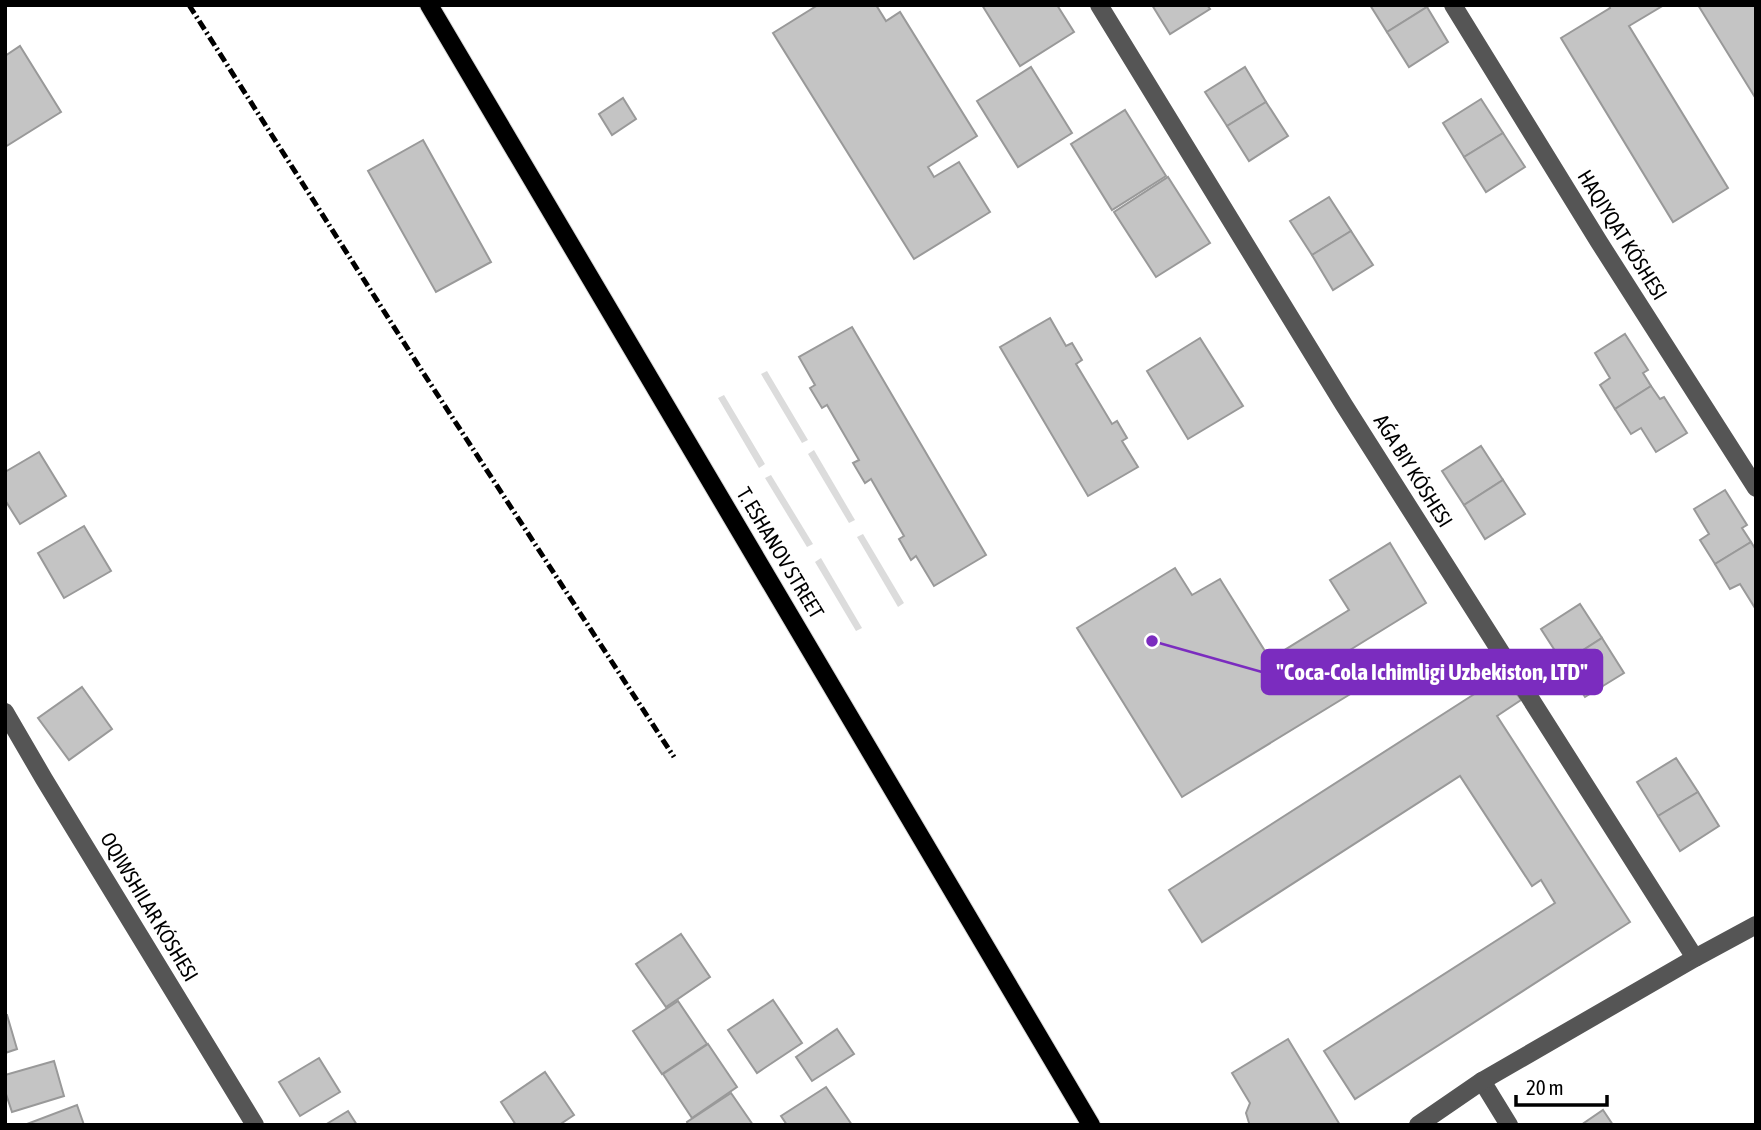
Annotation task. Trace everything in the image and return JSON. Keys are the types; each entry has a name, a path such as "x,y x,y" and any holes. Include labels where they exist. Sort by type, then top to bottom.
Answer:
{"main road":[{"name":"T. ESHANOV STREET","path":"429,5 1091,1125"}],"street":[{"name":"AǴA BIY KÓSHESI","path":"1099,5 1344,405 1695,958"},
{"path":"1453,5 1599,242 1756,488"},
{"path":"5,712 255,1125"},
{"path":"1418,1125 1482,1081 1756,925"},
{"path":"1482,1081 1509,1125"}],"shaded area":[{"path":"767,371 808,440 802,443 761,374"},
{"path":"724,395 765,464 759,468 718,398"},
{"path":"814,450 855,520 849,523 808,454"},
{"path":"771,475 813,544 807,547 765,478"},
{"path":"863,534 904,603 898,607 857,537"},
{"path":"821,558 862,628 856,631 815,562"}],"building":[{"path":"818,5 876,5 886,21 900,12 977,136 928,167 934,177 959,162 990,212 914,259 773,33"},
{"path":"982,5 1057,5 1074,32 1020,66"},
{"path":"1152,5 1207,5 1210,9 1170,34"},
{"path":"1370,5 1425,5 1427,7 1387,32"},
{"path":"1609,5 1664,5 1629,26 1728,188 1673,222 1561,38 1610,8"},
{"path":"1698,5 1755,5 1756,99"},
{"path":"1427,7 1448,42 1409,67 1387,32"},
{"path":"20,46 61,112 5,147 5,56"},
{"path":"1031,67 1072,133 1018,167 977,101"},
{"path":"1245,67 1266,102 1227,126 1205,92"},
{"path":"623,98 636,119 612,135 599,114"},
{"path":"1481,99 1503,133 1464,157 1443,123"},
{"path":"1266,102 1288,136 1249,161 1227,126"},
{"path":"1125,110 1166,176 1112,210 1071,144"},
{"path":"1503,133 1525,167 1486,192 1464,157"},
{"path":"423,140 491,262 436,292 368,171"},
{"path":"1168,177 1210,243 1156,277 1114,212"},
{"path":"1329,197 1351,231 1312,255 1290,221"},
{"path":"1351,231 1373,265 1333,290 1312,255"},
{"path":"1050,318 1066,346 1072,343 1082,360 1076,364 1112,424 1117,421 1127,438 1122,441 1138,467 1088,496 1000,347"},
{"path":"852,327 986,555 934,586 916,556 911,560 899,539 904,536 871,479 865,483 853,463 859,460 827,405 822,408 810,388 815,385 799,357"},
{"path":"1625,334 1648,370 1643,373 1651,386 1615,409 1600,385 1610,378 1595,353"},
{"path":"1200,338 1243,406 1188,439 1147,371"},
{"path":"1651,386 1660,399 1664,397 1687,433 1656,452 1641,428 1631,434 1615,409"},
{"path":"1481,446 1503,480 1464,505 1442,471"},
{"path":"39,452 66,496 20,524 5,500 5,472"},
{"path":"1503,480 1525,514 1485,539 1464,505"},
{"path":"1725,490 1747,525 1742,528 1751,542 1715,564 1700,540 1709,534 1694,509"},
{"path":"84,526 111,571 64,598 38,553"},
{"path":"1751,542 1756,550 1755,608 1740,584 1730,589 1715,564"},
{"path":"1390,543 1426,603 1337,658 1357,690 1182,797 1077,628 1175,568 1192,595 1220,579 1270,659 1349,610 1330,580"},
{"path":"1580,604 1602,638 1563,663 1541,629"},
{"path":"1602,638 1624,673 1585,697 1563,663"},
{"path":"1504,675 1521,700 1497,716 1630,922 1355,1099 1324,1051 1555,903 1541,880 1532,886 1460,776 1202,942 1169,890"},
{"path":"82,687 112,729 69,760 38,718"},
{"path":"1676,758 1698,792 1658,816 1637,782"},
{"path":"1698,792 1719,826 1680,851 1658,816"},
{"path":"681,934 710,977 666,1007 636,964"},
{"path":"773,1000 802,1043 757,1073 728,1030"},
{"path":"678,1001 707,1044 662,1074 633,1031"},
{"path":"5,1015 17,1049 5,1053"},
{"path":"837,1029 854,1054 812,1081 796,1057"},
{"path":"1288,1039 1340,1125 1250,1125 1246,1113 1250,1103 1232,1073"},
{"path":"708,1044 737,1087 692,1118 663,1074"},
{"path":"319,1058 340,1092 300,1116 279,1082"},
{"path":"54,1061 64,1096 12,1112 5,1091 5,1075"},
{"path":"545,1072 574,1115 559,1125 516,1125 501,1102"},
{"path":"826,1087 852,1125 787,1125 781,1116"},
{"path":"731,1093 753,1125 688,1125 687,1122"},
{"path":"77,1105 84,1125 27,1125 27,1124"},
{"path":"1603,1110 1613,1125 1581,1125"},
{"path":"348,1111 357,1125 325,1125"}],"railway":[{"path":"189,5 422,371 674,757"}],"place":[{"name":"\"Coca-Cola Ichimligi Uzbekiston, LTD\"","path":"1152,641"}]}
